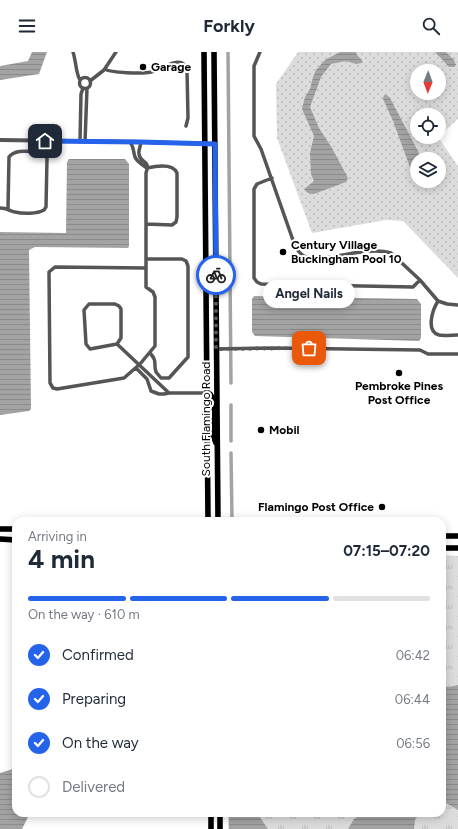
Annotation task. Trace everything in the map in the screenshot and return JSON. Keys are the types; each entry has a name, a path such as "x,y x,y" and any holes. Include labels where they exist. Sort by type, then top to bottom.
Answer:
{"highway":[{"name":"South Flamingo Road","path":"204,52 208,517"},
{"name":"South Flamingo Road","path":"214,52 218,517"},
{"path":"207,393 210,394 213,399 213,435 217,447"},
{"path":"0,529 12,529"},
{"path":"446,536 458,536"},
{"path":"0,539 12,540"},
{"path":"446,548 458,548"},
{"path":"211,817 211,829"},
{"path":"220,817 220,829"}],"street":[{"path":"73,52 77,65 77,75 80,80 80,85 86,89"},
{"path":"83,142 81,126 81,94 90,86 90,81 105,69 116,52"},
{"path":"259,53 254,66 254,136 261,149 294,246 298,252 305,257 320,259 373,251 385,251 397,257 438,301 458,305"},
{"path":"105,69 109,72 152,72 172,62 179,62 185,65 187,70 188,118 186,126"},
{"path":"80,80 86,78 90,81"},
{"path":"83,142 86,89"},
{"path":"81,126 85,127"},
{"path":"0,140 215,144"},
{"path":"130,142 135,149 135,157 138,162 148,168 169,166 174,168 177,172 177,220 174,224 146,224"},
{"path":"140,142 141,144 138,153 148,168 146,173 146,224 146,259 146,268 146,287 153,292 154,297 155,346 140,364 124,378 57,389 53,388 50,383 49,272 51,269 55,267 146,268"},
{"path":"0,208 8,208 12,212 40,212 44,210 46,207 46,158 41,152 13,152 9,157 8,208"},
{"path":"272,178 257,184 254,189 254,278 257,282 261,284 413,287 420,280"},
{"path":"146,259 182,259 186,261 188,266 188,357 169,378 165,379 161,378 156,372 155,358 150,353"},
{"path":"438,301 432,314 432,328 434,333 439,335 458,335"},
{"path":"117,344 121,338 121,309 119,306 115,304 88,304 84,310 86,344 90,348 117,344 140,364 169,393"},
{"path":"216,349 420,350 428,354 458,354"},
{"path":"136,368 147,379 151,391 159,394 207,393"}],"green space":[{"path":"298,52 458,52 458,119 446,130 446,108 410,108 410,144 443,144 458,166 458,278 403,221 386,220 312,233 277,138 276,84"},
{"path":"446,555 458,556 458,829 228,829 228,817 446,817"}],"shaded area":[{"path":"32,52 47,52 39,74 0,80 0,66 28,61"},
{"path":"340,52 356,52 362,60 362,63 356,64 346,61 331,64 321,77 310,107 319,128 332,148 348,178 346,182 311,194 304,189 314,181 311,174 310,153 314,136 302,109 305,97 310,89 316,70 325,60"},
{"path":"435,52 446,52 454,60 456,65 454,67 449,67"},
{"path":"384,95 387,95 390,98 410,136 410,144 414,144 418,152 410,152 410,167 393,121 383,99"},
{"path":"69,159 125,159 129,164 129,246 128,248 35,247 29,250 31,409 29,411 0,415 0,232 66,233 67,162"},
{"path":"254,296 417,299 421,304 421,338 419,341 255,336 252,332 252,299"},
{"path":"458,685 458,810 446,804 446,687"},
{"path":"12,769 12,817 28,817 22,829 0,829 0,773"},
{"path":"229,817 260,817 268,829 229,829"},
{"path":"357,817 417,817 415,820 414,829 348,829 354,819"}],"waterway":[{"path":"228,52 231,383"},
{"path":"231,405 231,441"},
{"path":"231,453 232,517"}],"way so far":[{"path":"216,275 216,349 309,348"}],"place":[{"name":"Garage","path":"143,67"},
{"name":"Century Village Buckingham Pool 10","path":"283,252"},
{"name":"Angel Nails","path":"309,348"},
{"name":"Pembroke Pines Post Office","path":"399,373"},
{"name":"Mobil","path":"261,430"},
{"name":"Flamingo Post Office","path":"382,507"}],"route":[{"path":"45,141 215,144 216,275"}]}
